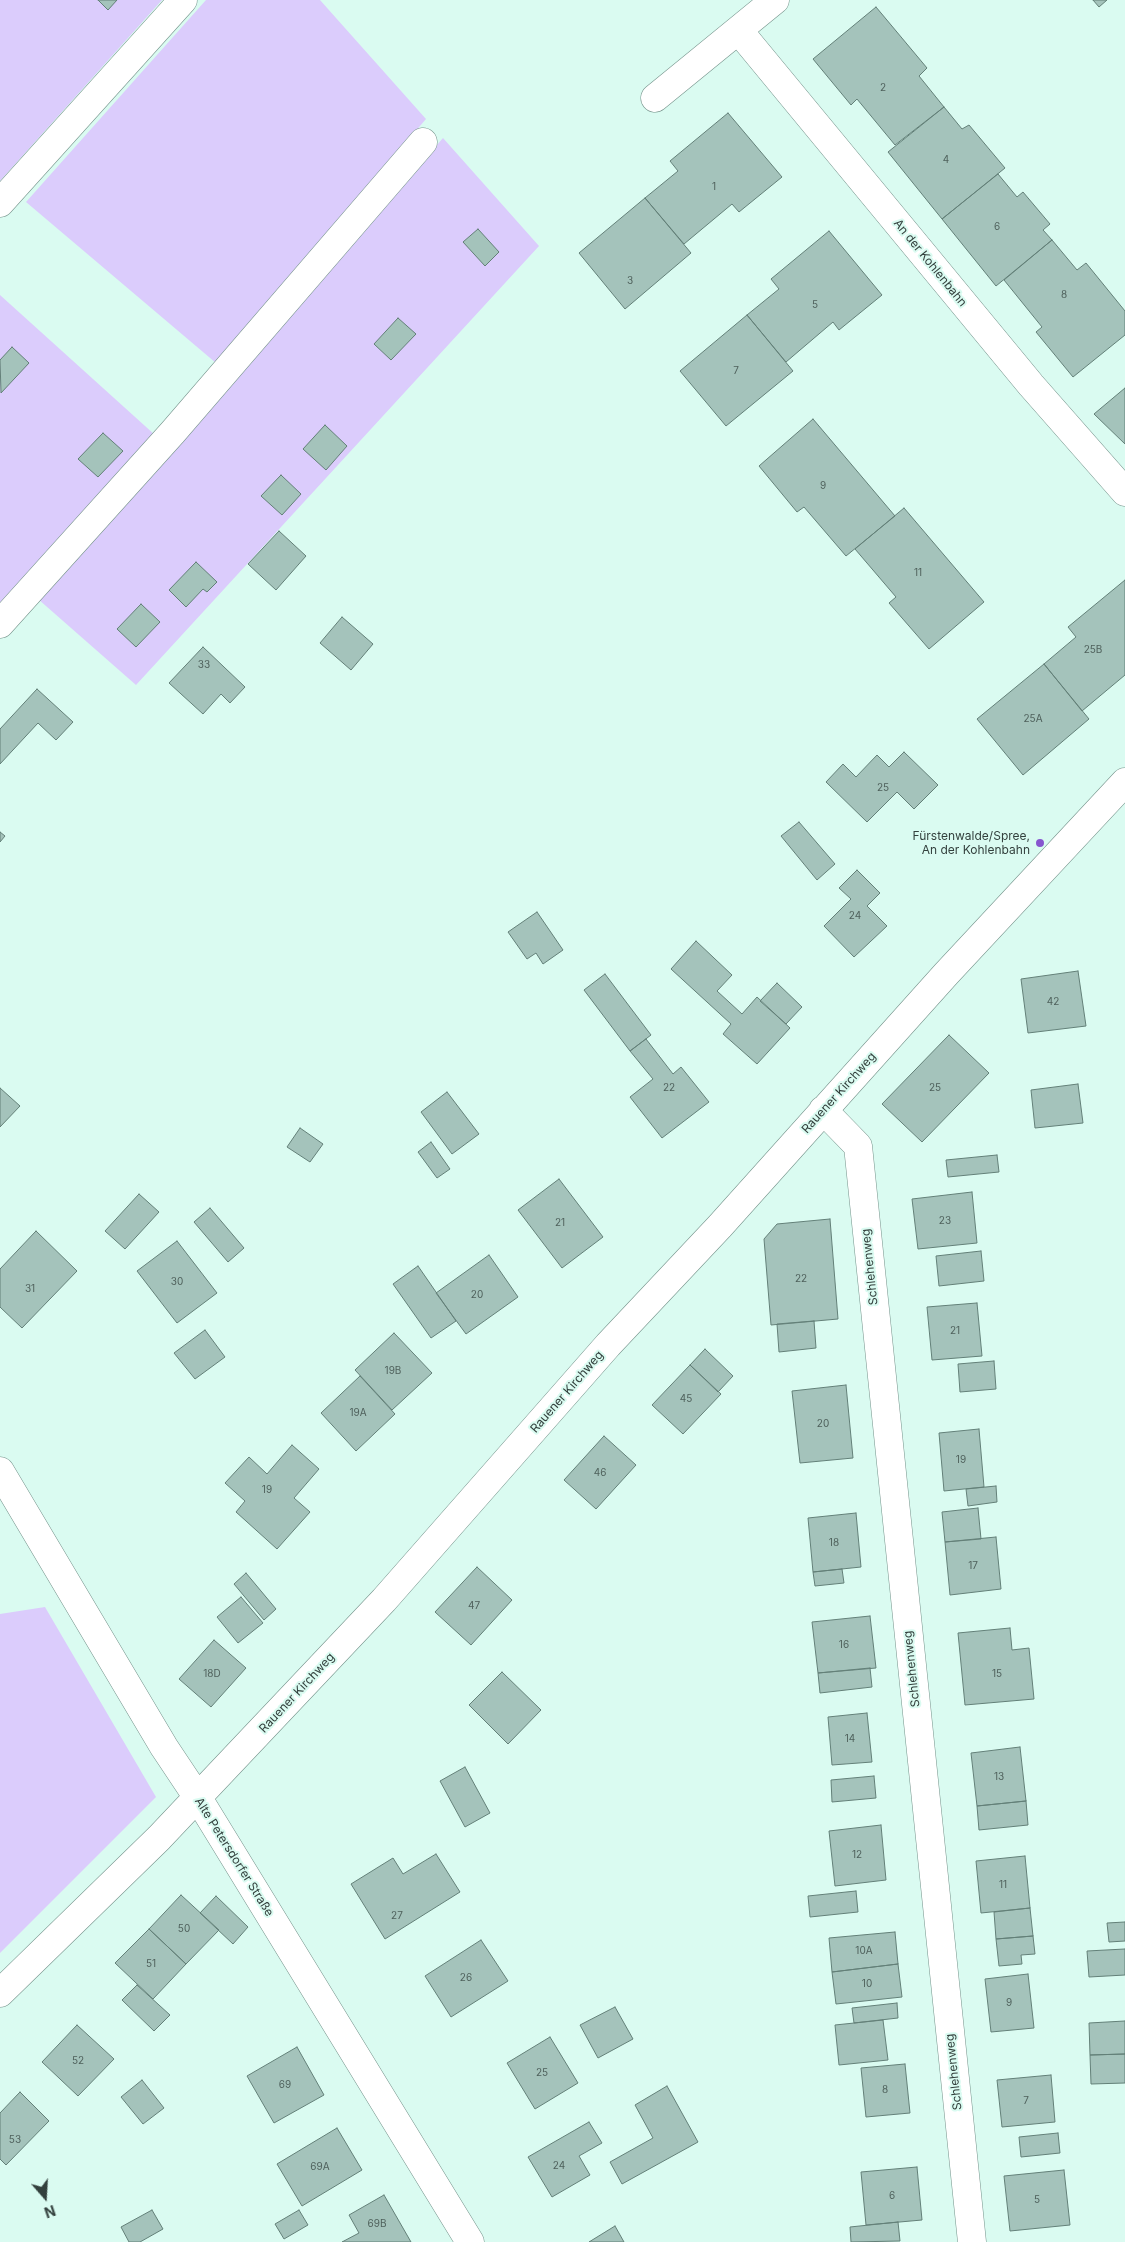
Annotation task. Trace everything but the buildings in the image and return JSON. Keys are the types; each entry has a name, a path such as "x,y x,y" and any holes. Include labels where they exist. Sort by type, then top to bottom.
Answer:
{"street":[{"path":"0,204 182,0"},
{"path":"655,98 775,0"},
{"name":"An der Kohlenbahn","path":"739,31 1030,385 1125,492"},
{"path":"0,624 173,432 423,142"},
{"name":"Rauener Kirchweg","path":"0,1993 159,1838 384,1600 608,1344 720,1226 946,974 1125,782"},
{"name":"Schlehenweg","path":"824,1110 858,1146 972,2242"},
{"name":"Alte Petersdorfer Straße","path":"0,1471 164,1747 198,1798 470,2242"}],"shaded area":[{"path":"0,0 162,0 0,181"},
{"path":"206,0 320,0 426,119 216,363 26,202"},
{"path":"443,138 539,246 136,685 38,599"},
{"path":"0,295 155,435 0,610"},
{"path":"45,1607 156,1797 0,1953 0,1614"}],"place":[{"name":"Fürstenwalde/Spree, An der Kohlenbahn","path":"1040,843"}]}
